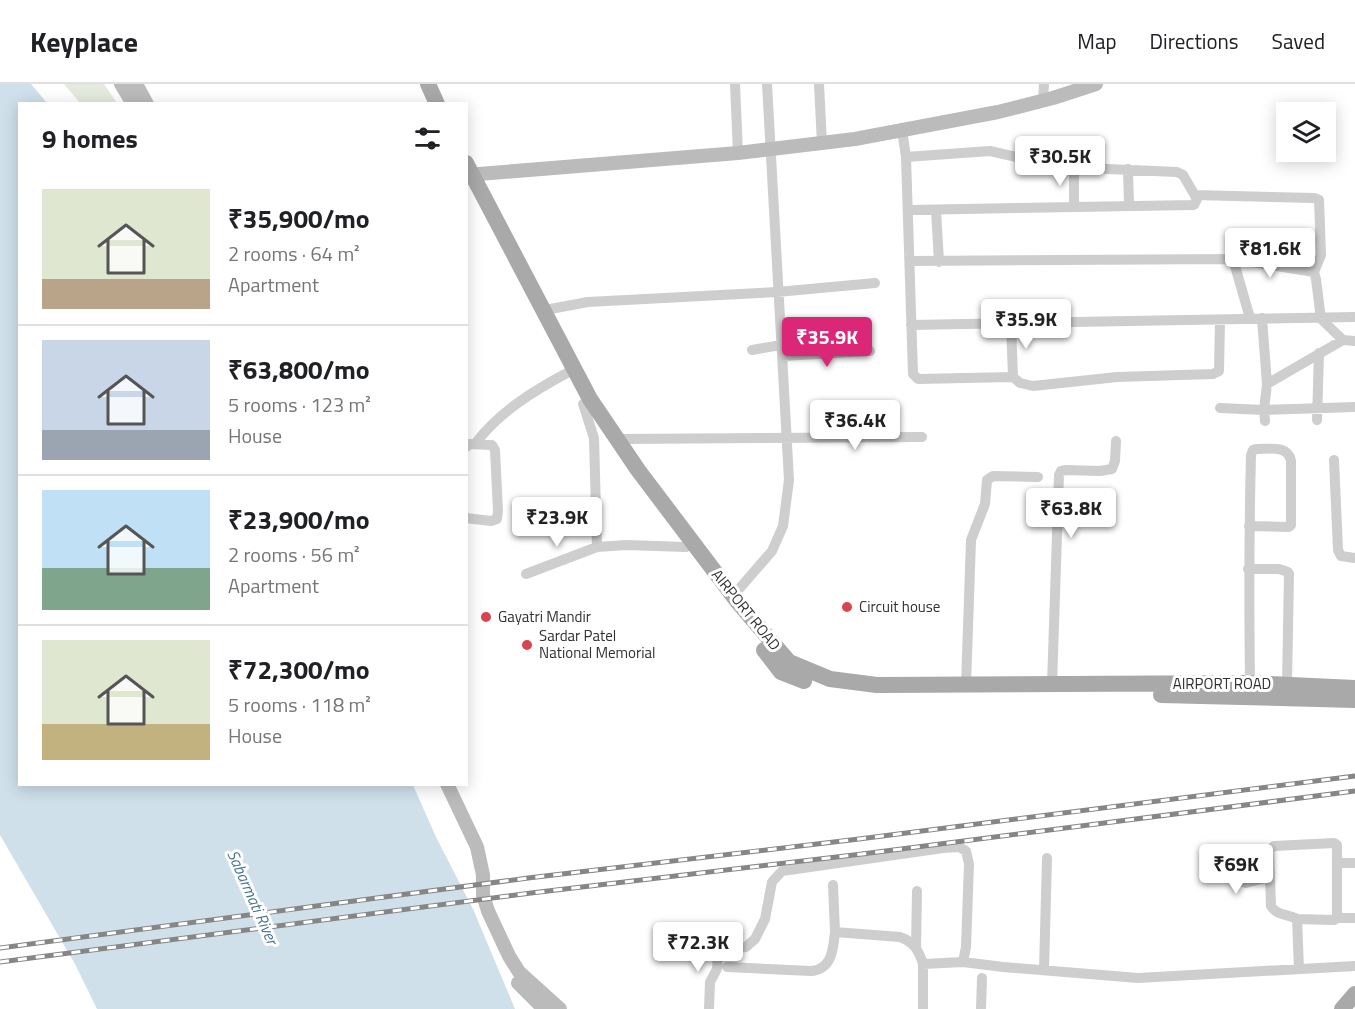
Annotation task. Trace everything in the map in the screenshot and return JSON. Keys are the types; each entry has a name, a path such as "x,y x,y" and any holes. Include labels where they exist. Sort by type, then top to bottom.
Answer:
{"main road":[{"path":"418,84 427,102"},
{"path":"428,84 436,102"},
{"name":"AIRPORT ROAD","path":"468,173 590,399 733,596 789,662 830,679 877,685 1250,683 1355,688"},
{"name":"AIRPORT ROAD","path":"468,173 583,404 686,547 781,672 828,690 877,693 1101,693 1355,700"},
{"path":"1342,1009 1355,994"}],"street":[{"path":"121,84 132,102"},
{"path":"136,84 146,102"},
{"path":"735,84 738,153"},
{"path":"733,596 772,551 783,526 789,480 767,84"},
{"path":"819,84 822,144"},
{"path":"1043,100 1044,84"},
{"path":"468,173 572,167 822,144 998,112 1096,84"},
{"path":"902,130 909,210 914,374 918,379 1013,377 1020,383 1033,386 1118,377 1217,373 1219,371 1220,321"},
{"path":"906,157 990,151 1074,168 1180,173 1195,195 1197,202 1194,205 909,210"},
{"path":"1074,168 1074,207"},
{"path":"1128,169 1129,206"},
{"path":"1195,195 1319,200 1321,255 1314,272 1321,319 1343,340"},
{"path":"936,210 939,262"},
{"path":"910,261 1233,259 1314,272"},
{"path":"1233,259 1250,318"},
{"path":"544,310 588,302 777,292 874,283"},
{"path":"911,325 1355,317"},
{"path":"1262,318 1268,384 1264,416"},
{"path":"1011,324 1013,377"},
{"path":"1268,384 1343,340 1355,341"},
{"path":"752,350 870,351"},
{"path":"1317,414 1319,353"},
{"path":"471,445 488,427 540,387 567,373"},
{"path":"583,404 594,438 597,547"},
{"path":"1220,408 1264,416 1317,414 1355,407"},
{"path":"618,439 922,437"},
{"path":"1052,685 1059,475 1061,471 1066,470 1112,469 1115,461 1116,441"},
{"path":"468,518 491,521 497,519 498,511 495,450 492,445 471,445"},
{"path":"1249,526 1291,525 1291,461 1290,454 1285,450 1253,450 1251,455 1249,526 1248,569 1250,683"},
{"path":"1334,460 1338,549 1341,556 1355,558"},
{"path":"966,685 971,540 985,504 987,480 993,476 1038,477"},
{"path":"526,574 597,547 626,545 686,547"},
{"path":"1248,569 1280,569 1289,574 1290,684"},
{"path":"1290,684 1293,612"},
{"path":"438,786 470,853 478,904 495,951 507,970 544,1009"},
{"path":"448,786 477,847 483,875 483,895 500,937 519,972 560,1009"},
{"path":"1337,918 1338,849 1334,843 1275,846 1269,850 1271,906 1274,911 1297,919 1355,918"},
{"path":"709,1009 710,982 717,969 718,953 721,950 746,947 755,939 765,919 772,882 782,871 959,847 966,851 969,864 966,947 963,962"},
{"path":"1044,970 1047,858"},
{"path":"1338,863 1355,863"},
{"path":"1229,867 1231,879 1246,883 1269,877"},
{"path":"727,967 811,971 822,968 829,960 833,949 835,932 833,885"},
{"path":"915,947 917,891"},
{"path":"1297,919 1299,969"},
{"path":"835,932 907,939 915,947 923,964 923,1009"},
{"path":"923,964 963,962 1138,978 1355,966"},
{"path":"981,1009 982,978"}],"shaded area":[{"path":"64,84 104,84 116,102 79,102"}],"water":[{"name":"Sabarmati River","path":"0,84 31,84 46,102 18,102 18,786 413,786 436,837 473,909 515,1009 97,1009 75,964 0,835"}],"railway":[{"path":"0,948 528,878 859,839 1355,776"},
{"path":"0,962 531,893 862,854 1355,791"}],"place":[{"name":"Circuit house","path":"847,607"},
{"name":"Gayatri Mandir","path":"486,617"},
{"name":"Sardar Patel National Memorial","path":"527,645"}]}
